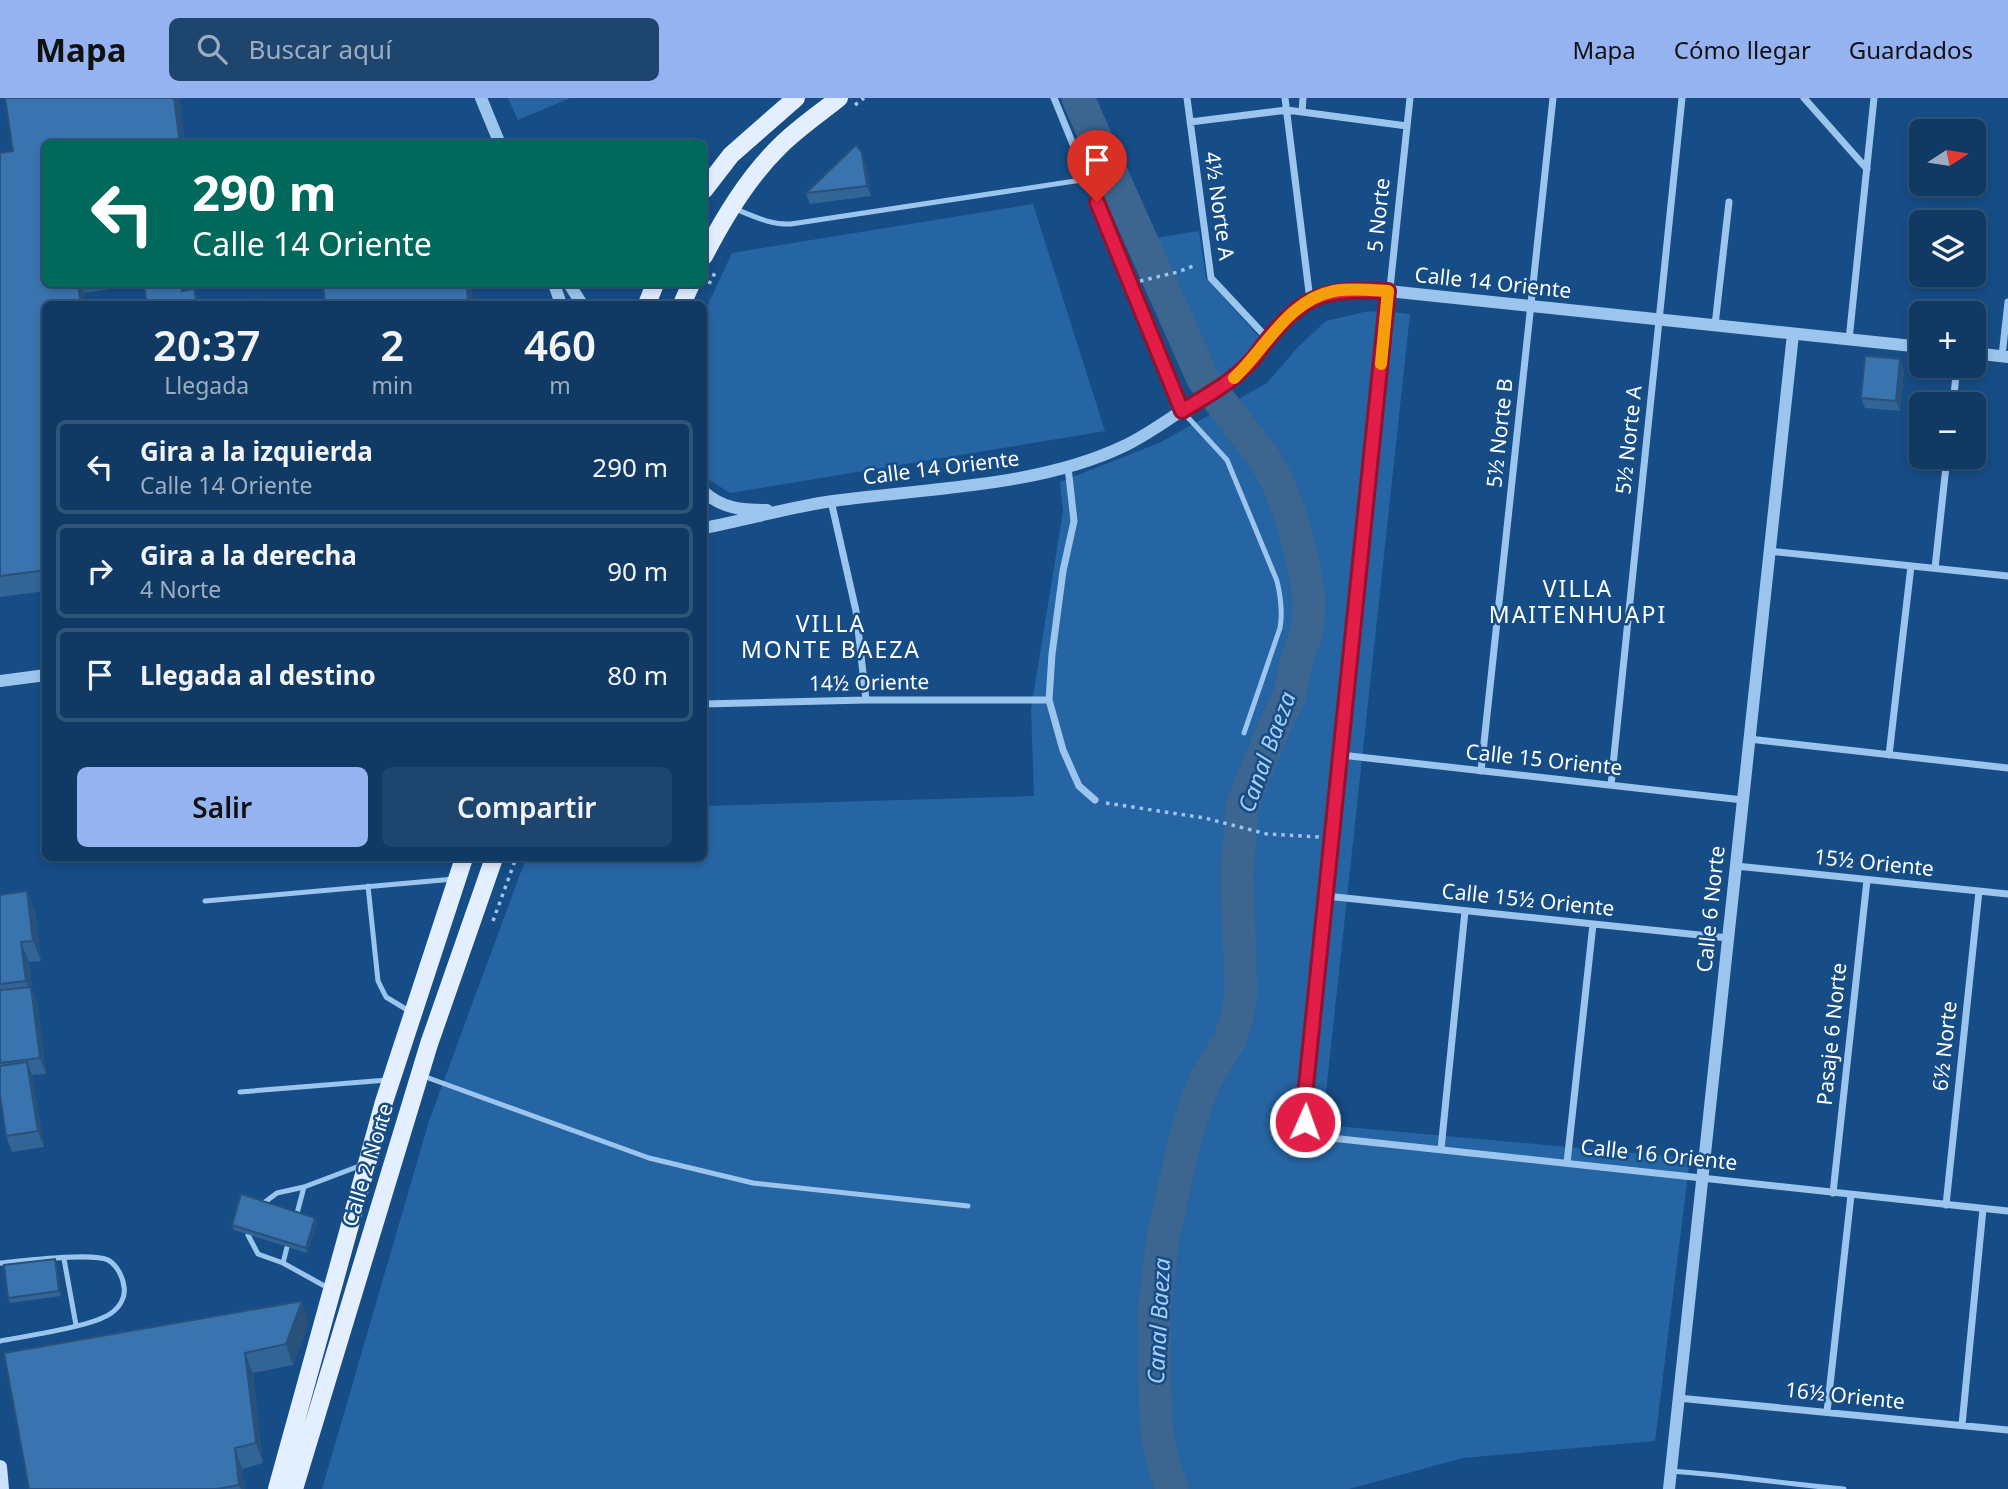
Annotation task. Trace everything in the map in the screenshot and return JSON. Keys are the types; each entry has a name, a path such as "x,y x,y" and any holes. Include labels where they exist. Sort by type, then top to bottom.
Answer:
{"main road":[{"path":"707,186 731,156 796,98"},
{"path":"707,251 742,191 780,146 846,102"},
{"path":"685,301 697,288"},
{"name":"Calle 2 Norte","path":"277,1489 391,1080 463,861"},
{"name":"Calle 2 Norte","path":"294,1489 419,1074 493,861"},
{"path":"0,1467 2,1489"}],"street":[{"path":"481,98 498,140"},
{"path":"1054,98 1182,411"},
{"name":"4½ Norte A","path":"1187,98 1211,278 1268,339"},
{"path":"1285,98 1310,300"},
{"path":"1302,111 1303,98"},
{"name":"5 Norte","path":"1309,1129 1303,1115 1410,98"},
{"name":"5½ Norte B","path":"1481,771 1553,98"},
{"name":"5½ Norte A","path":"1611,785 1682,98"},
{"path":"1804,98 1867,169"},
{"path":"1849,340 1874,98"},
{"path":"1190,122 1286,110 1407,126"},
{"path":"1715,326 1729,202"},
{"name":"Calle 14 Oriente","path":"707,527 749,520 778,510 831,501 1032,475 1068,467 1128,444 1202,399 1233,379 1252,361 1291,314 1310,300 1344,290 1388,291 1909,347"},
{"path":"1986,354 2005,356 2008,302"},
{"name":"Calle 6 Norte","path":"1669,1489 1793,334"},
{"path":"1068,467 1074,521 1063,571 1049,699 1063,750 1079,786 1095,800"},
{"path":"1935,568 1946,469"},
{"path":"707,495 714,502 727,507 778,510"},
{"path":"831,501 856,611 866,700"},
{"path":"1769,551 2008,576"},
{"path":"1889,755 1911,566"},
{"path":"0,681 42,676"},
{"name":"14½ Oriente","path":"707,704 1049,699"},
{"path":"1749,739 2008,768"},
{"name":"Calle 15 Oriente","path":"1341,755 1743,800"},
{"name":"15½ Oriente","path":"1736,866 2008,894"},
{"name":"Pasaje 6 Norte","path":"1833,1193 1867,880"},
{"name":"6½ Norte","path":"1946,1205 1979,891"},
{"name":"Calle 15½ Oriente","path":"1326,896 1728,939"},
{"path":"1441,1149 1465,911"},
{"path":"1567,1163 1593,924"},
{"name":"Calle 16 Oriente","path":"1309,1129 1322,1137 2008,1212"},
{"path":"1827,1412 1851,1195"},
{"path":"1962,1425 1983,1209"},
{"name":"16½ Oriente","path":"1678,1398 2008,1430"}],"lane":[{"path":"732,208 778,225 791,224 1088,179"},
{"path":"1182,411 1227,460 1277,581 1281,598 1283,614 1280,628 1244,733"},
{"path":"205,901 457,878"},
{"path":"368,886 378,981 386,997 412,1013"},
{"path":"419,1074 649,1157 753,1183 968,1206"},
{"path":"240,1093 391,1080"},
{"path":"261,1205 277,1193 304,1187 368,1163"},
{"path":"296,1217 304,1187"},
{"path":"248,1235 258,1254 283,1263 333,1291"},
{"path":"283,1263 287,1247"},
{"path":"0,1262 93,1257 108,1260 120,1273 125,1293 121,1303 110,1314 76,1325 0,1341"},
{"path":"64,1259 76,1325"},
{"path":"1671,1471 1844,1489"},
{"path":"1758,1489 1759,1481"}],"path":[{"path":"846,102 864,98"},
{"path":"707,276 722,259"},
{"path":"1130,283 1178,272 1208,260"},
{"path":"1095,800 1124,807 1205,818 1267,834 1332,837"}],"shaded area":[{"path":"508,98 570,98 518,120"},
{"path":"1033,204 1105,431 730,493 707,478 707,307 732,253"},
{"path":"1199,231 1206,278 1260,338 1249,356 1220,382 1189,320 1155,238"},
{"path":"1364,312 1410,314 1323,1120 1335,1126 1690,1158 1655,1441 1463,1458 1349,1489 322,1489 429,1121 525,861 707,861 707,806 1034,796 1031,709 1063,512 1060,482 1159,443 1267,383 1298,347 1326,321"}],"building":[{"path":"5,98 174,98 179,140 42,140 42,287 78,287 81,301 42,301 42,571 0,576 0,153 13,151"},
{"path":"856,145 862,153 867,186 806,193"},
{"path":"144,287 181,287 182,291 194,289 196,301 138,301 146,300"},
{"path":"323,287 466,287 469,301 325,301"},
{"path":"261,298 262,301 236,301"},
{"path":"1865,356 1900,359 1896,401 1861,398"},
{"path":"27,891 33,941 21,942 26,981 0,984 0,895"},
{"path":"31,987 40,1058 0,1063 0,990"},
{"path":"27,1062 38,1131 6,1136 0,1096 0,1066"},
{"path":"241,1194 315,1218 306,1248 232,1225"},
{"path":"55,1259 59,1291 8,1298 4,1265"},
{"path":"302,1301 286,1344 245,1353 256,1443 235,1448 239,1485 217,1489 29,1489 4,1353"}],"waterway":[{"name":"Canal Baeza","path":"1078,98 1203,379 1264,458 1277,481 1290,514 1309,596 1308,627 1296,662 1290,694 1242,806 1237,876 1241,993 1237,1018 1230,1039 1207,1077 1195,1106 1163,1236 1154,1314 1155,1390 1157,1436 1172,1489"}],"slow traffic":[{"path":"1234,378 1300,306 1320,295 1344,290 1388,291 1381,364"}],"district":[{"name":"VILLA MAITENHUAPI","path":"1578,602"},
{"name":"VILLA MONTE BAEZA","path":"831,637"}],"route":[{"path":"1097,202 1182,411 1233,379 1252,361 1291,314 1310,300 1344,290 1388,291 1303,1115 1305,1122"}]}
